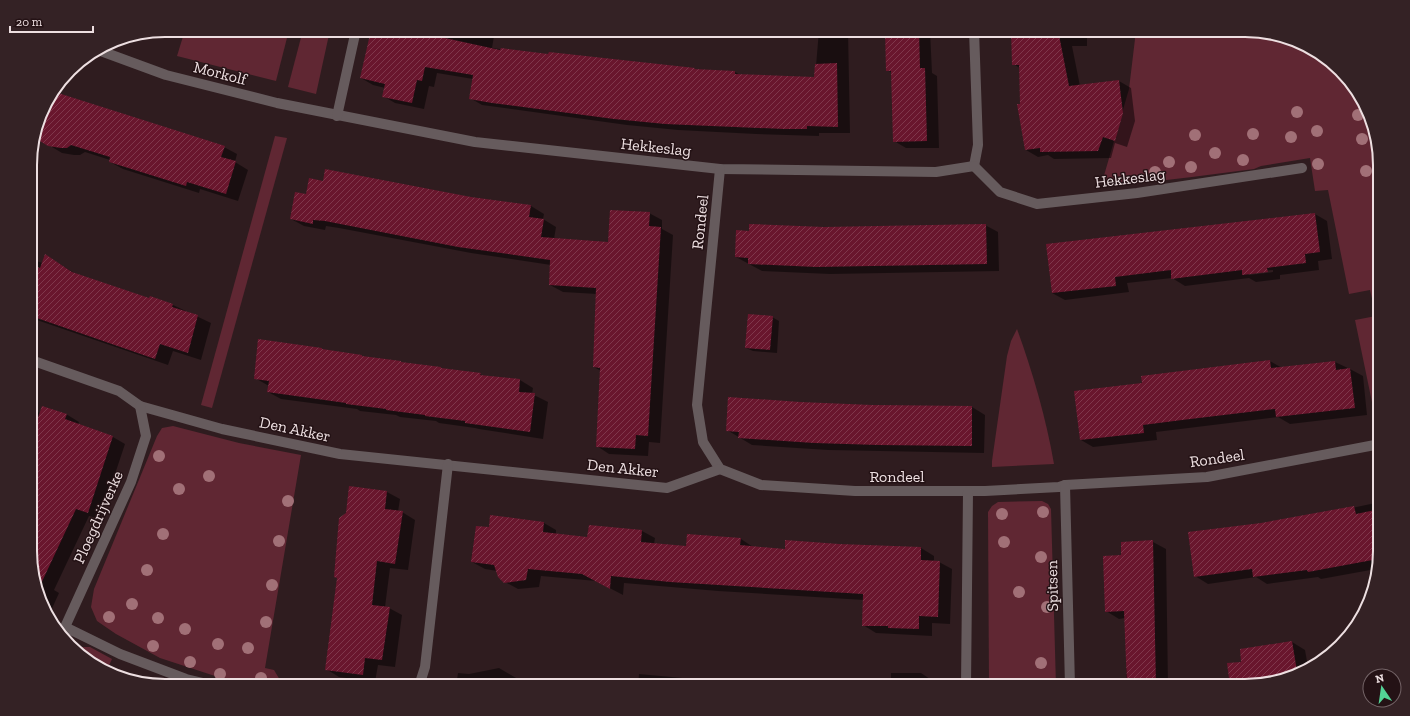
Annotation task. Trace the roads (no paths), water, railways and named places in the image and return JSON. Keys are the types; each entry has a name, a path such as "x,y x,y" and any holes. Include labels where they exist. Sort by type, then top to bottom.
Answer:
{"street":[{"path":"337,116 354,37"},
{"path":"974,37 978,144 974,166"},
{"name":"Morkolf","path":"104,52 166,75 277,103 337,116"},
{"name":"Hekkeslag","path":"337,116 475,142 720,169 936,172 974,166 1000,192 1037,204 1137,193 1302,168"},
{"name":"Rondeel","path":"720,169 697,405 703,442 720,469 761,485 855,491 968,492 1207,477 1373,445"},
{"path":"37,362 119,390 140,406"},
{"name":"Den Akker","path":"140,406 222,429 340,454 448,464 667,488 720,469"},
{"name":"Ploegdrijverke","path":"64,629 131,482 146,436 140,406"},
{"path":"421,679 424,667 448,464"},
{"name":"Spitsen","path":"1065,485 1070,679"},
{"path":"966,679 968,492"},
{"path":"67,633 186,679"}]}
